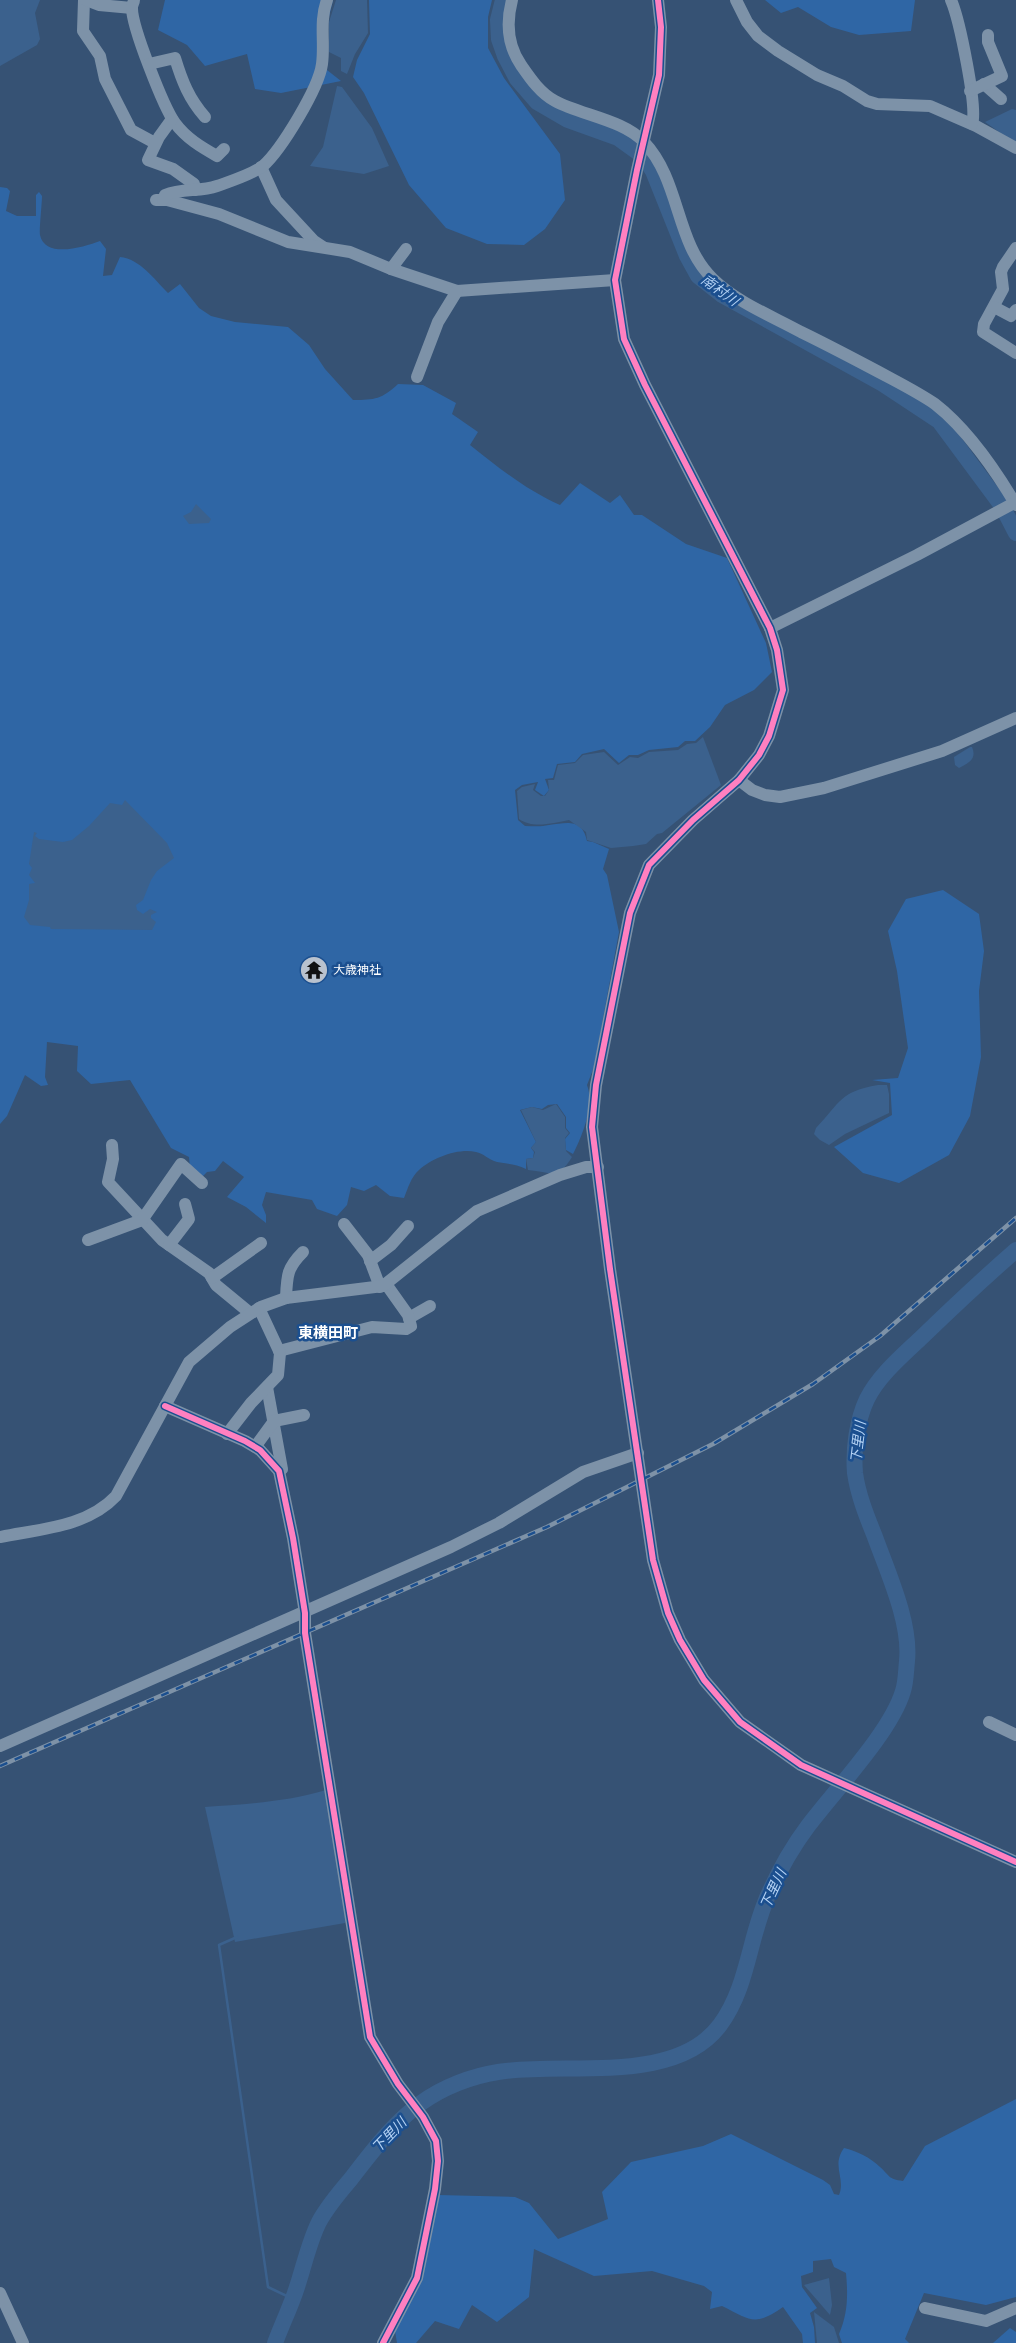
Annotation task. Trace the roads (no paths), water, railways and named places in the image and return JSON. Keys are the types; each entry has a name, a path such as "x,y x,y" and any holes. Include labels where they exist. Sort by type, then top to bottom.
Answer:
{"street":[{"path":"156,143 131,130 105,79 100,56 83,31 85,0 98,5 133,4 149,64 166,110 195,144 217,156 224,149"},
{"path":"327,0 323,11 322,66 296,122 282,144 261,167 215,187 176,191 160,200 219,214 288,242 350,252 391,269 457,290 615,280"},
{"path":"512,0 508,36 513,54 533,82 553,100 636,134 644,141 660,162 673,190 690,243 701,265 713,279 734,296 861,362 935,405 958,426 1016,503 770,628"},
{"path":"658,0 661,27 659,75 615,280 624,339 645,385 770,628 777,650 782,690 770,736 760,755 739,780 693,820 649,865 630,913 596,1085 592,1127 610,1269 653,1560 668,1613 690,1658 704,1680 740,1722 801,1765 1016,1862"},
{"path":"736,0 758,36 817,75 843,86 867,101 878,104 930,106 972,124 1016,148"},
{"path":"951,0 959,24 970,91 972,124"},
{"path":"970,91 1002,76 988,42 988,35"},
{"path":"149,64 175,58 183,83 194,104 205,117"},
{"path":"984,84 1001,99"},
{"path":"172,119 156,143 148,160 173,169 194,184 195,190"},
{"path":"261,167 276,200 314,241 327,249"},
{"path":"1016,248 1003,266 1001,272 1003,289 984,324 984,332 1016,353"},
{"path":"391,269 406,249"},
{"path":"417,377 438,322 457,290"},
{"path":"994,306 1011,316 1016,310"},
{"path":"739,780 752,790 780,798 824,788 942,752 1016,718"},
{"path":"112,1144 113,1159 108,1182 142,1220 169,1246 203,1269 216,1284 255,1311 279,1351 280,1366 278,1375 251,1403 227,1434"},
{"path":"88,1240 142,1220 181,1164 202,1183"},
{"path":"0,1537 82,1520 106,1507 116,1496 189,1362 201,1350 255,1311 286,1298 383,1286 477,1211 560,1175 586,1167 598,1167"},
{"path":"169,1246 189,1218 185,1204"},
{"path":"279,1351 372,1327 406,1329 411,1326 409,1318 383,1286 360,1244 344,1224"},
{"path":"370,1261 391,1245 408,1226"},
{"path":"212,1278 261,1243"},
{"path":"286,1298 288,1272 303,1252"},
{"path":"409,1318 430,1306"},
{"path":"267,1387 282,1469 279,1471"},
{"path":"164,1406 255,1447 273,1462 279,1471 287,1501 304,1612 305,1633 370,2037 398,2084 422,2115 436,2140 438,2161 435,2189 417,2278 383,2343"},
{"path":"255,1447 274,1421 304,1415"},
{"path":"0,1746 304,1612 498,1523 583,1472 638,1453"},
{"path":"989,1722 1016,1735"},
{"path":"0,2294 23,2343"},
{"path":"925,2308 986,2321 1016,2308"}],"waterway":[{"name":"南村川","path":"503,0 498,20 499,39 505,56 517,79 537,102 568,120 618,138 643,156 653,171 687,256 698,276 722,295 883,384 939,421 1002,506 1016,533"},
{"name":"下里川","path":"275,2343 295,2294 312,2238 322,2216 383,2139 421,2103 458,2083 498,2072 525,2069 617,2067 647,2064 676,2057 700,2044 720,2025 730,2010 737,1994 757,1925 782,1866 808,1826 875,1742 897,1707 904,1687 907,1661 906,1631 892,1582 863,1506 855,1473 856,1435 867,1399 892,1366 1016,1250"},
{"path":"237,1937 219,1945 268,2287 293,2299"}],"railway":[{"path":"0,1766 547,1527 713,1444 813,1384 880,1336 1016,1218"}],"place":[{"name":"大歳神社","path":"314,970"}],"district":[{"name":"東横田町","path":"328,1333"}]}
